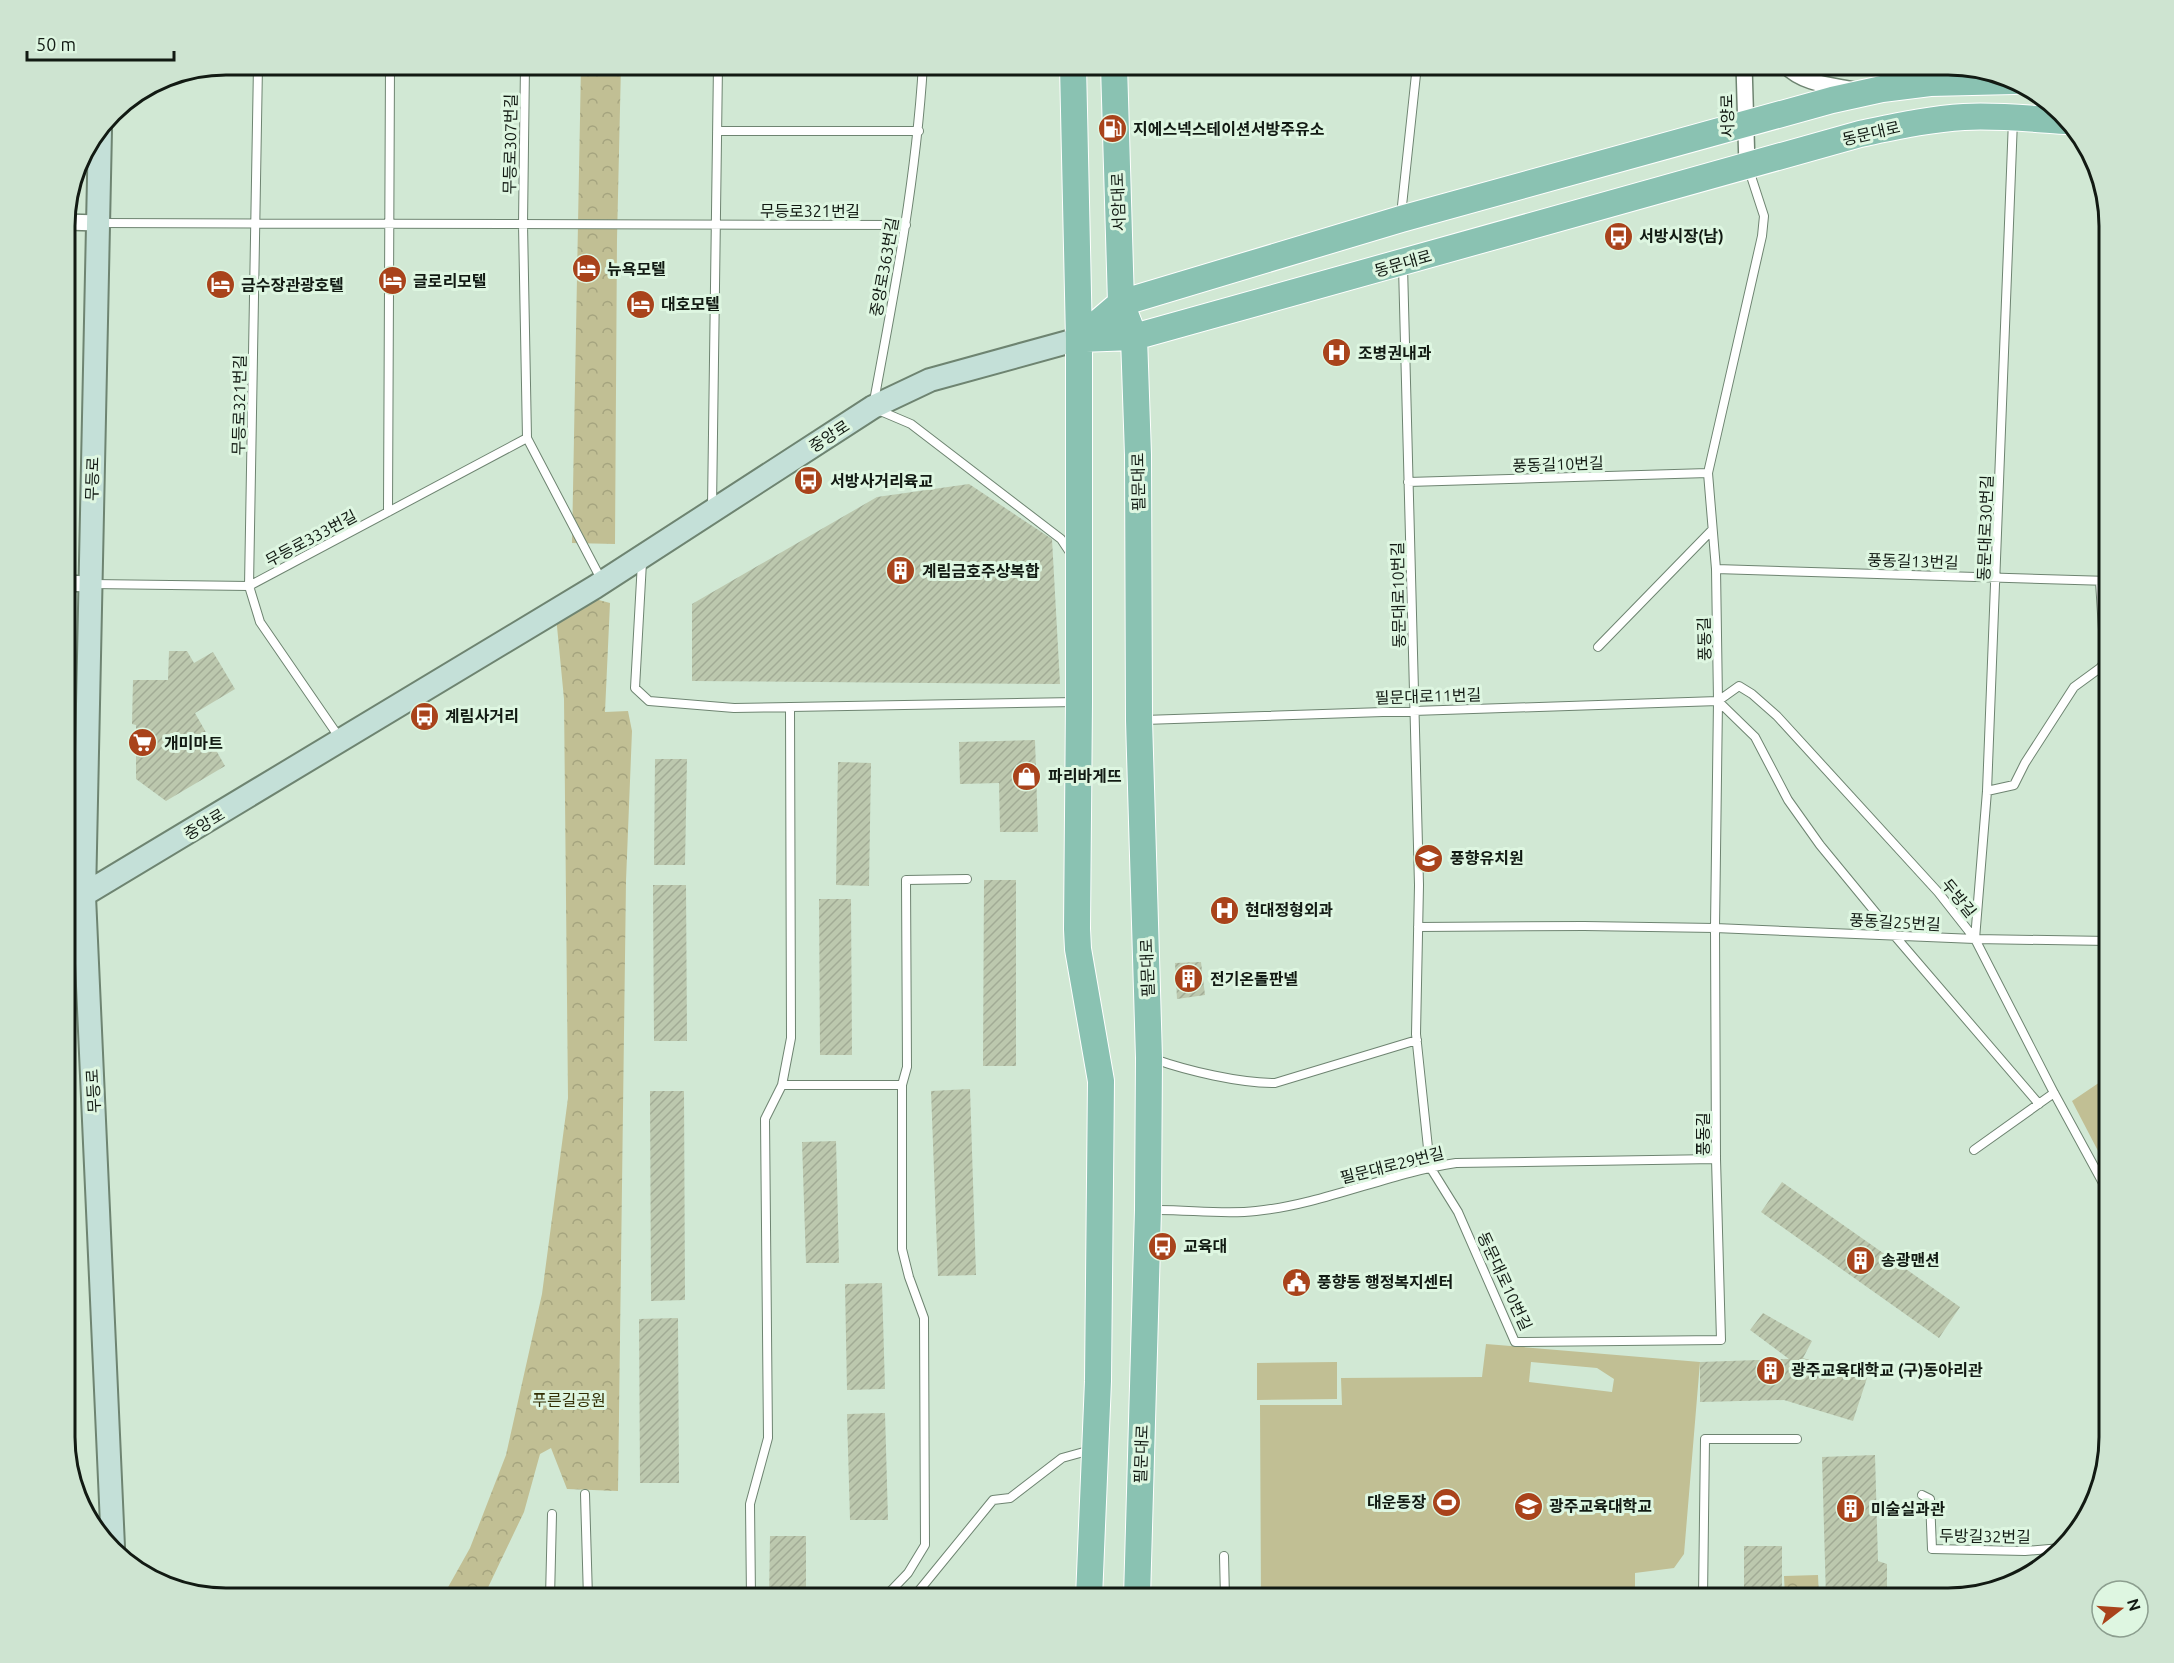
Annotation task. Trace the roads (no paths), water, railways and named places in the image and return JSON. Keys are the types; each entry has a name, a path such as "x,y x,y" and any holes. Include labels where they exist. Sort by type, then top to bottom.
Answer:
{"main road":[{"path":"1073,75 1079,565 1077,939 1101,1080 1095,1449 1089,1588"},
{"name":"서암대로","path":"1114,75 1121,303 1134,337"},
{"path":"1078,339 1121,303 1401,219 1866,92 1930,82 1990,81"},
{"name":"동문대로","path":"1078,339 1134,337 1860,134 1962,118 2013,117 2056,120"},
{"name":"필문대로","path":"1134,337 1138,467 1139,720 1149,1058 1148,1210 1137,1588"}],"street":[{"name":"서양로","path":"1744,75 1747,166"},
{"path":"1798,75 1811,81 1866,92"},
{"name":"무등로","path":"75,880 89,584 100,143"},
{"path":"75,222 99,223"},
{"name":"중앙로","path":"75,900 602,582 873,407 930,380 1078,339"},
{"path":"75,583 89,584"},
{"name":"무등로","path":"75,918 112,1535"}],"lane":[{"path":"256,223 258,75"},
{"path":"388,512 390,75"},
{"name":"무등로307번길","path":"523,224 525,75"},
{"path":"712,513 718,75"},
{"name":"중앙로363번길","path":"873,407 906,225 919,131 922,75"},
{"path":"1401,219 1416,75"},
{"name":"동문대로30번길","path":"1976,939 1987,791 2013,117"},
{"path":"717,131 919,131"},
{"name":"풍동길","path":"1721,1340 1716,1159 1715,928 1718,701 1716,569 1708,473 1762,236 1764,216 1747,166"},
{"name":"무등로321번길","path":"99,223 906,225"},
{"name":"무등로321번길","path":"249,586 256,223"},
{"path":"523,224 526,438 602,582"},
{"name":"동문대로10번길","path":"1403,263 1418,927 1417,1040 1430,1167 1458,1212 1515,1342 1721,1340"},
{"path":"873,407 911,424 1061,539 1079,565"},
{"name":"무등로333번길","path":"89,584 249,586 526,438"},
{"name":"풍동길10번길","path":"1408,482 1708,473"},
{"path":"1598,647 1712,531"},
{"path":"642,557 635,688 649,700 734,708 1079,702"},
{"name":"풍동길13번길","path":"1716,569 2099,581"},
{"path":"249,586 260,622 341,741"},
{"path":"1987,791 2014,785 2025,763 2074,687 2099,668"},
{"name":"두방길","path":"1718,701 1739,686 1777,716 1930,884 1976,939 2054,1093 2099,1176"},
{"path":"1718,701 1755,737 1794,809 1820,845 2038,1104"},
{"name":"필문대로11번길","path":"1139,720 1718,701"},
{"path":"751,1588 750,1504 768,1438 765,1119 782,1085 791,1038 790,707"},
{"path":"894,1588 908,1573 925,1545 924,1318 902,1250 902,1085 907,1067 906,880 967,879"},
{"path":"1418,927 1715,928"},
{"name":"풍동길25번길","path":"1715,928 1976,939 2099,941"},
{"path":"1149,1058 1169,1065 1257,1083 1275,1083 1417,1040"},
{"path":"782,1085 902,1085"},
{"path":"1974,1150 2054,1093"},
{"name":"필문대로29번길","path":"1148,1210 1255,1212 1311,1200 1430,1167 1479,1162 1716,1159"},
{"path":"1703,1588 1705,1439 1797,1439"},
{"path":"922,1588 993,1500 1010,1498 1062,1458 1095,1449"},
{"path":"585,1494 588,1588"},
{"name":"두방길32번길","path":"1922,1495 1930,1499 1932,1549 2025,1551 2049,1549"},
{"path":"550,1588 552,1515"},
{"path":"1224,1556 1225,1588"}],"place":[{"name":"지에스넥스테이션서방주유소","path":"1112,129"},
{"name":"서방시장(남)","path":"1618,236"},
{"name":"뉴욕모텔","path":"586,269"},
{"name":"글로리모텔","path":"392,281"},
{"name":"금수장관광호텔","path":"220,285"},
{"name":"대호모텔","path":"640,304"},
{"name":"조병권내과","path":"1337,353"},
{"name":"서방사거리육교","path":"809,481"},
{"name":"계림금호주상복합","path":"901,571"},
{"name":"계림사거리","path":"424,716"},
{"name":"개미마트","path":"143,743"},
{"name":"파리바게뜨","path":"1027,776"},
{"name":"풍향유치원","path":"1429,858"},
{"name":"현대정형외과","path":"1224,910"},
{"name":"전기온돌판넬","path":"1189,979"},
{"name":"교육대","path":"1162,1246"},
{"name":"송광맨션","path":"1860,1260"},
{"name":"풍향동 행정복지센터","path":"1296,1282"},
{"name":"광주교육대학교 (구)동아리관","path":"1770,1370"},
{"name":"대운동장","path":"1447,1502"},
{"name":"광주교육대학교","path":"1528,1506"},
{"name":"미술실과관","path":"1850,1509"}],"park label":[{"name":"푸른길공원","path":"569,1400"}]}
